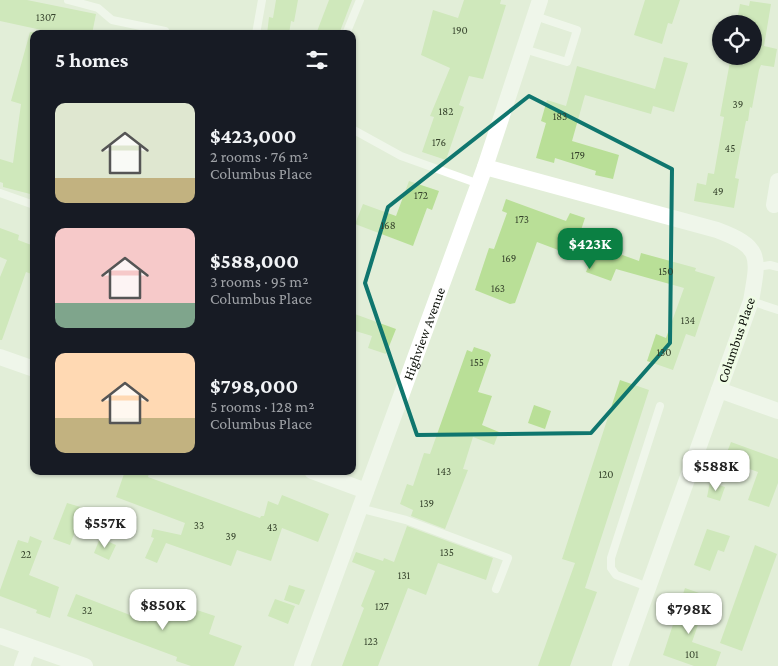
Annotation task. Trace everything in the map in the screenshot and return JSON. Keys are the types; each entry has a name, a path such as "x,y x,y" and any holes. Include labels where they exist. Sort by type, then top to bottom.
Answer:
{"street":[{"name":"Highview Avenue","path":"302,666 479,184 540,0"},
{"path":"485,167 717,230 747,244 754,254 757,267"},
{"path":"774,205 778,181"},
{"name":"Columbus Place","path":"620,666 751,301 757,267"},
{"path":"0,357 30,368"},
{"path":"719,390 778,411"},
{"path":"323,475 366,491"},
{"path":"0,636 85,666"},
{"path":"22,666 29,646"}],"lane":[{"path":"68,0 98,8 112,20 160,30"},
{"path":"257,30 262,0"},
{"path":"348,30 360,0"},
{"path":"524,48 567,62 577,30 535,16"},
{"path":"356,131 401,156 479,184"},
{"path":"0,193 30,204"},
{"path":"757,267 770,265 778,267"},
{"path":"751,301 778,310"},
{"path":"648,587 616,576 611,568 611,558 660,406"},
{"path":"360,508 406,520 508,558 496,589"}],"highlighted area":[{"path":"529,96 672,169 670,343 591,433 417,435 365,283 388,207"}],"building":[{"path":"0,0 27,0 96,14 93,30 42,30 0,21"},
{"path":"276,0 298,0 294,22 291,21 290,30 267,30 269,17 273,18"},
{"path":"329,0 352,0 341,30 318,30"},
{"path":"464,0 501,0 500,4 506,5 483,79 469,76 459,105 464,107 446,160 422,152 434,117 430,116 450,68 421,55 433,10 458,18"},
{"path":"645,0 680,0 672,24 668,23 662,44 634,35"},
{"path":"750,1 771,4 764,46 777,49 774,67 761,65 762,15 738,15 740,4 749,6"},
{"path":"30,32 30,194 3,187 3,183 0,182 0,159 13,163 21,104 11,101"},
{"path":"664,57 688,63 674,112 653,106 651,114 585,95 572,141 619,155 613,179 595,175 596,171 555,158 554,163 536,158 546,123 541,121 547,100 566,106 577,66 655,89"},
{"path":"729,65 761,65 752,108 750,107 748,121 746,121 735,178 739,179 734,208 694,201 697,183 706,185 708,173 714,174 724,117 720,116"},
{"path":"409,181 439,191 432,210 427,208 413,246 356,224 363,204 396,216"},
{"path":"506,199 566,221 570,213 585,218 578,239 639,261 641,253 696,268 695,271 715,277 695,337 686,334 673,370 647,361 656,334 666,338 684,288 616,269 611,281 586,272 590,262 537,242 515,303 510,304 475,290 489,248 494,249 507,213 502,211"},
{"path":"0,228 19,235 18,240 30,244 30,274 26,272 2,340 0,340 0,277 7,260 0,257"},
{"path":"356,314 396,329 386,354 368,348 372,336 356,331"},
{"path":"474,347 489,352 491,355 478,392 492,396 482,425 499,432 494,445 473,437 463,469 468,470 445,529 411,516 413,510 400,504 407,484 413,486 424,453 430,454 467,350 472,352"},
{"path":"620,380 649,390 585,588 597,592 570,666 538,666 575,563 562,559"},
{"path":"534,405 551,411 545,429 528,423"},
{"path":"731,442 778,459 778,483 769,507 748,500 758,472 724,460"},
{"path":"124,475 149,475 148,477 260,518 264,516 268,501 278,505 282,495 329,514 318,542 282,528 271,561 237,550 231,566 166,543 157,563 145,558 154,538 151,537 153,529 181,535 185,523 116,497"},
{"path":"710,482 725,487 720,501 707,497"},
{"path":"67,503 84,508 70,545 53,539"},
{"path":"407,526 493,558 486,580 438,563 426,595 408,588 378,666 342,666 364,608 361,606 375,571 352,562 356,552 383,561 384,558 394,562"},
{"path":"707,529 730,536 724,552 718,550 710,571 694,565"},
{"path":"30,536 42,541 29,575 59,587 50,618 36,613 37,610 0,596 0,590 18,540 28,543"},
{"path":"100,538 116,545 109,560 94,553"},
{"path":"755,545 777,554 742,651 720,643"},
{"path":"289,585 305,590 299,605 284,600"},
{"path":"685,588 702,594 694,616 700,619 692,642 721,652 716,666 694,666 663,655"},
{"path":"76,594 148,622 158,597 215,616 209,634 242,646 234,666 191,666 176,661 177,657 67,616"},
{"path":"275,599 295,606 288,624 268,616"}]}
